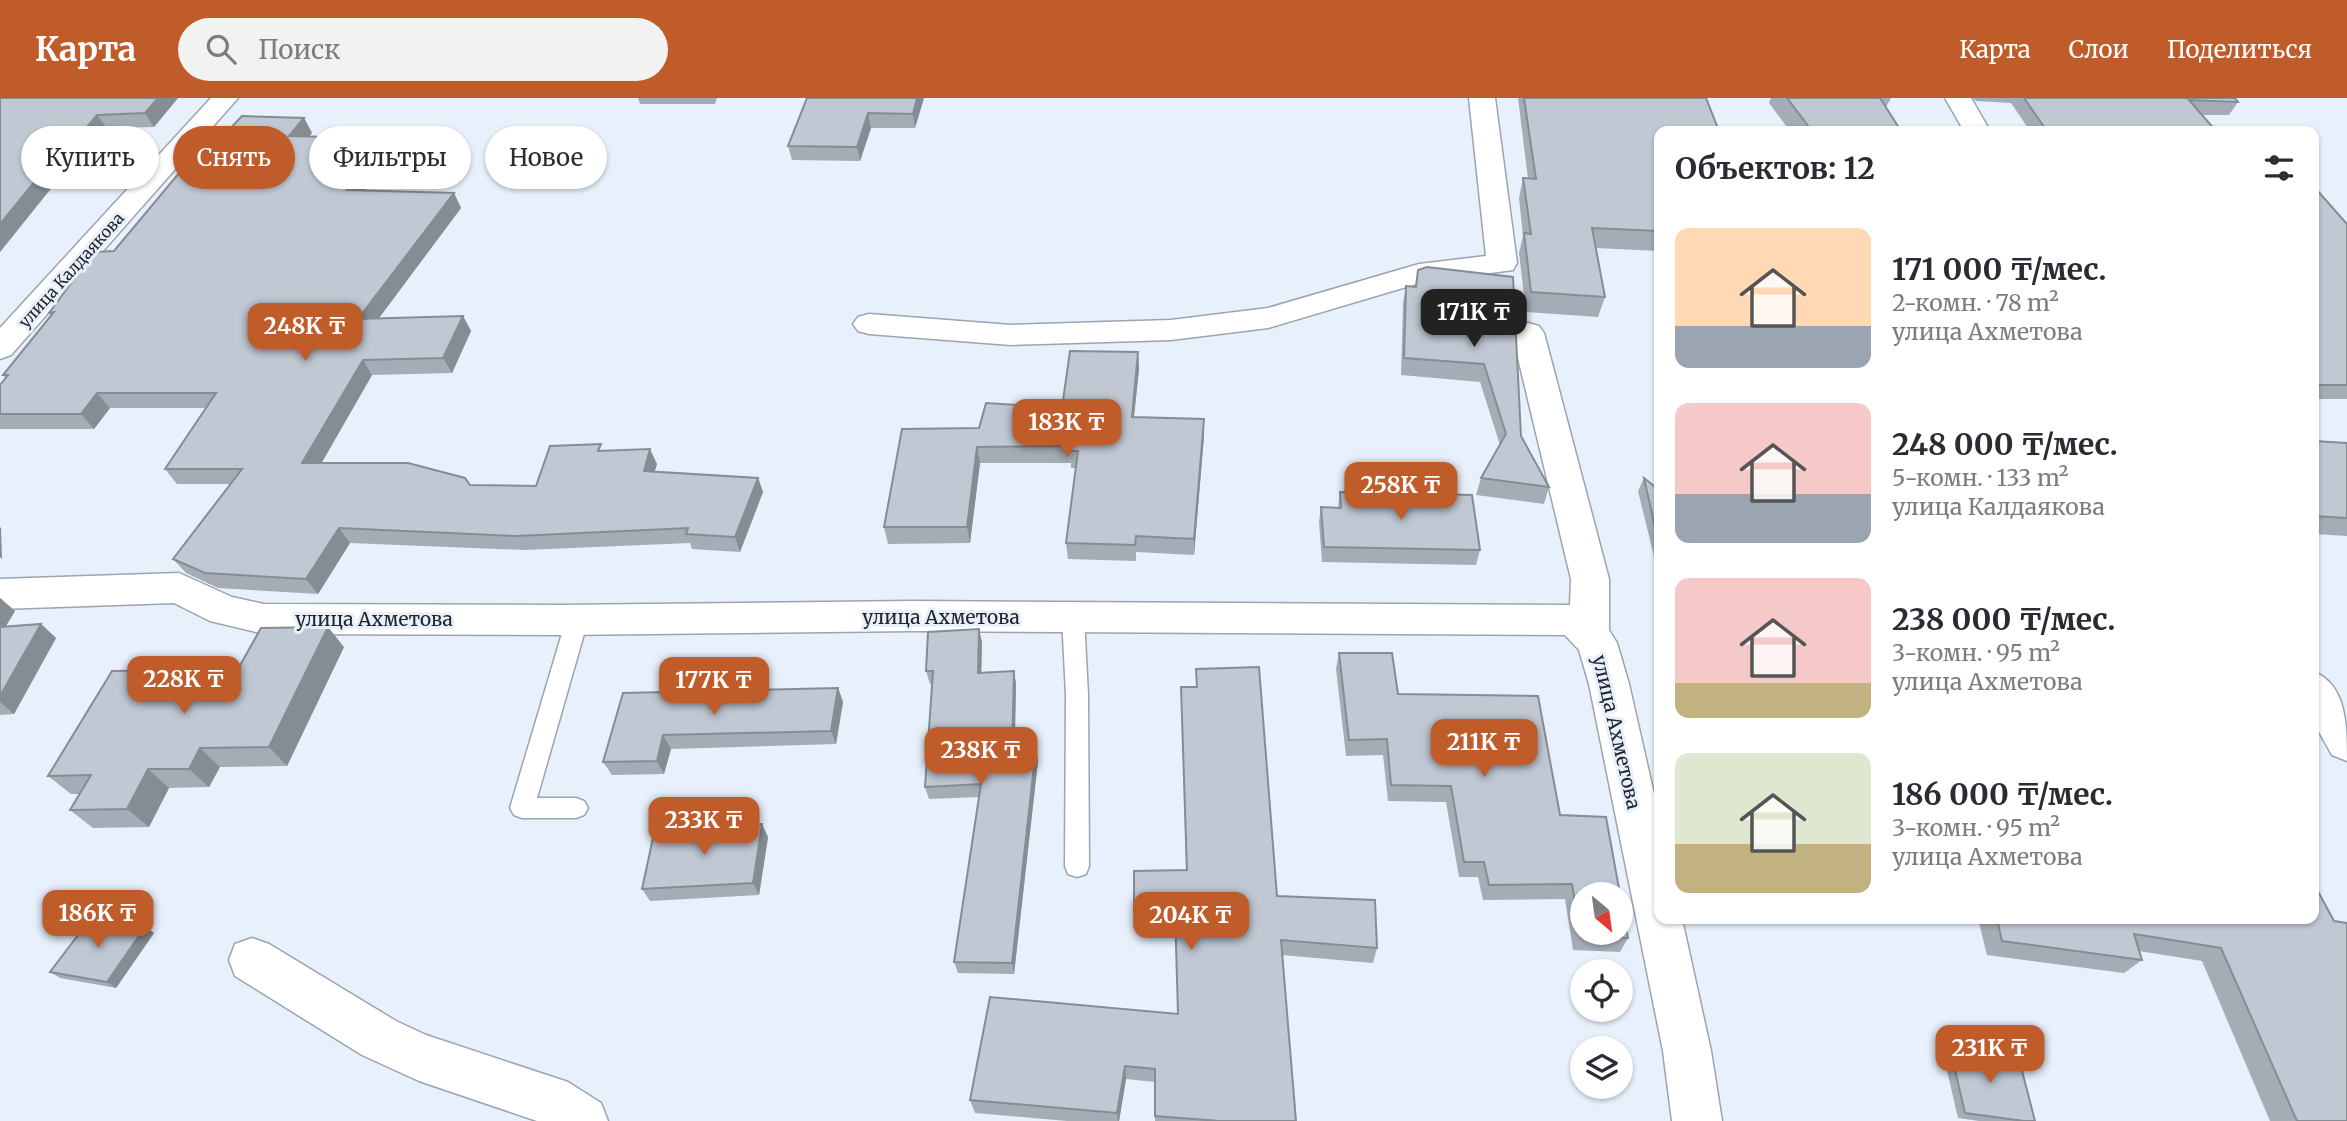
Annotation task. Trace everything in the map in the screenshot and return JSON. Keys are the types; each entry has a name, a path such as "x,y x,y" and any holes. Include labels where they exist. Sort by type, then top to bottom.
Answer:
{"street":[{"name":"улица Калдаякова","path":"0,348 225,98"},
{"path":"869,324 1011,335 1171,330 1268,318 1419,273 1502,263 1482,98"},
{"path":"1958,98 1974,126"},
{"path":"1528,333 1590,579 1589,635"},
{"name":"улица Ахметова","path":"0,594 179,588 224,610 264,619 1073,617 1574,620 1597,643 1609,684 1654,895"},
{"path":"2319,696 2347,743"},
{"name":"улица Ахметова","path":"1660,924 1687,1051 1697,1121"},
{"path":"253,960 339,1015 419,1057 550,1100 583,1121"}],"lane":[{"path":"1073,617 1077,695 1077,866"},
{"path":"576,808 522,808 577,620"}],"building":[{"path":"0,98 158,98 145,113 97,115 88,126 21,126 21,189 29,189 0,224"},
{"path":"807,98 917,98 913,114 868,113 857,147 788,146"},
{"path":"1524,98 1706,98 1717,126 1654,126 1654,231 1592,228 1605,297 1531,292 1524,233 1531,234 1523,178 1536,179"},
{"path":"1787,98 1880,98 1898,126 1808,126"},
{"path":"2024,98 2235,98 2238,102 2189,100 2212,126 2044,126"},
{"path":"242,116 304,118 295,129 295,126 232,126"},
{"path":"295,136 309,137 309,189 454,193 358,319 463,316 443,358 363,360 302,463 408,463 465,478 470,485 536,486 550,446 601,444 598,451 650,449 644,471 758,478 735,537 686,534 688,528 516,536 339,528 306,579 205,573 173,559 242,469 165,469 216,393 97,393 81,414 0,414 0,385 8,375 3,375 54,312 49,313 94,252 114,251 173,180 173,189 295,189"},
{"path":"2319,192 2347,224 2347,385 2319,385"},
{"path":"1427,267 1513,277 1521,436 1549,487 1481,478 1506,434 1484,364 1404,358 1406,286 1416,287 1418,270"},
{"path":"1070,351 1138,352 1132,417 1204,419 1194,539 1136,536 1135,545 1066,543 1078,451 1070,451 1070,446 977,447 967,527 884,527 902,429 979,428 986,403 1062,408"},
{"path":"2319,441 2347,443 2347,518 2319,516"},
{"path":"1644,478 1654,486 1654,522"},
{"path":"1340,492 1472,495 1480,550 1324,547 1321,507 1341,508"},
{"path":"41,624 0,696 0,627"},
{"path":"328,627 269,747 200,748 189,769 148,769 127,809 70,810 91,775 48,776 112,671 238,669 261,628"},
{"path":"979,629 978,673 1014,671 1012,750 1036,748 1012,963 954,962 981,784 925,787 933,671 926,671 928,632"},
{"path":"1339,653 1392,653 1398,694 1538,696 1560,815 1606,817 1618,882 1489,885 1484,862 1464,862 1451,786 1391,785 1387,739 1349,740"},
{"path":"1259,667 1277,896 1375,900 1377,948 1281,940 1296,1121 1220,1121 1155,1116 1155,1069 1125,1066 1117,1113 970,1100 990,997 1178,1014 1175,910 1134,911 1134,871 1187,870 1181,687 1197,687 1196,669"},
{"path":"838,688 831,731 663,735 657,761 603,762 623,693"},
{"path":"762,824 753,883 642,889 653,838 671,837 678,829"},
{"path":"2319,893 2334,921 2347,923 2347,1121 2297,1121 2221,948 2134,934 2142,960 2002,941 1998,924 2319,924"},
{"path":"91,918 145,927 107,982 50,972"},
{"path":"1949,1044 1986,1048 1993,1063 2021,1067 2035,1121 1965,1113"}]}
